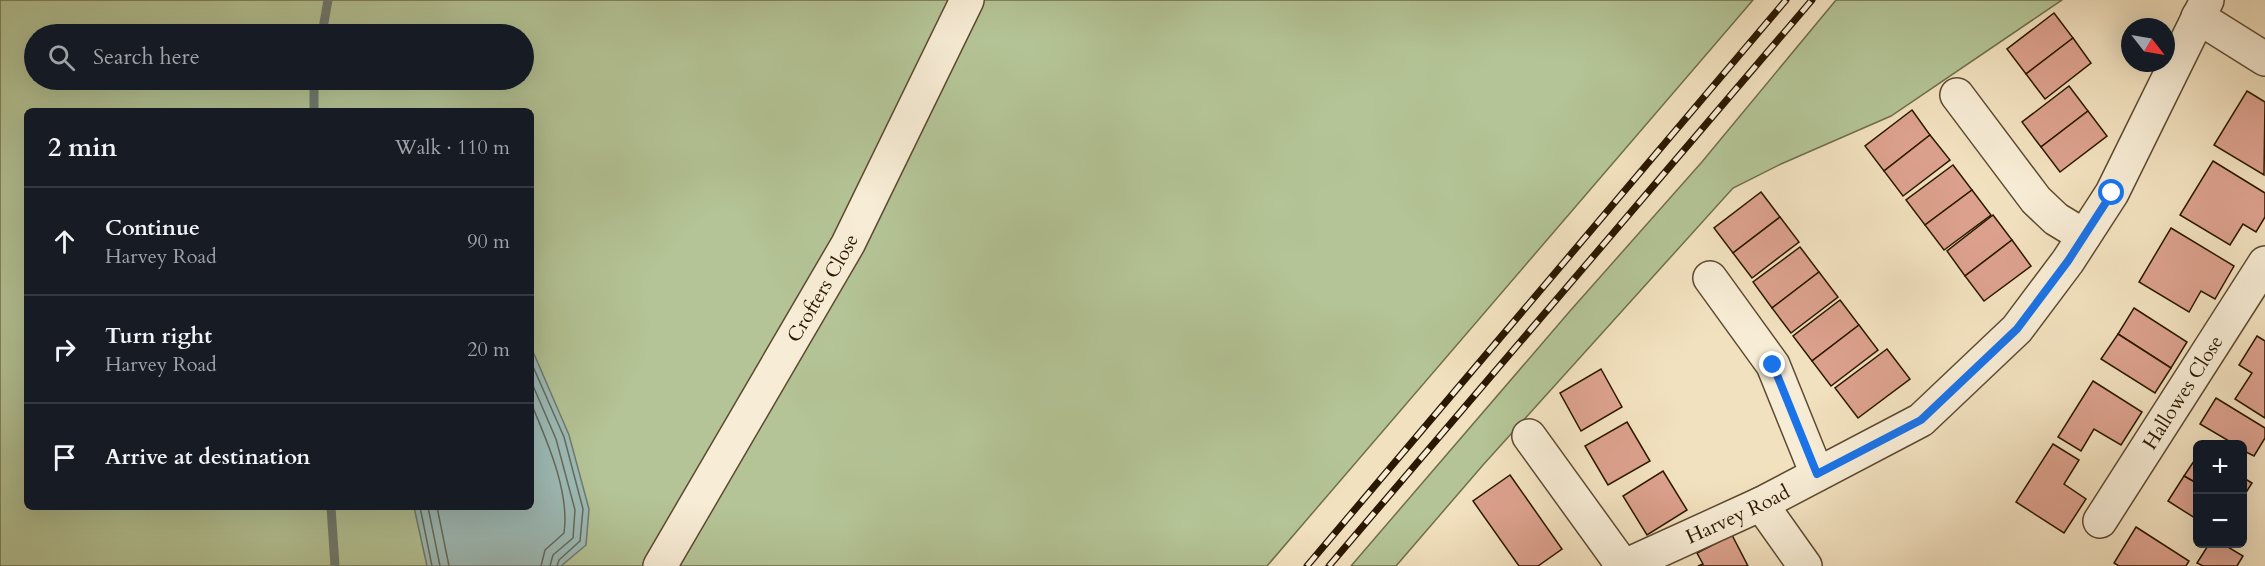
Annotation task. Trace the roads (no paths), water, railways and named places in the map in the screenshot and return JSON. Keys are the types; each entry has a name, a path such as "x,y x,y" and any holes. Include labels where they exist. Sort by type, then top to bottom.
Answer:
{"street":[{"name":"Crofters Close","path":"660,566 848,244 967,0"},
{"path":"2203,9 2265,58"},
{"name":"Harvey Road","path":"1624,566 1761,504 1921,420 2017,329 2112,193 2203,9"},
{"path":"1958,95 2036,200 2056,219 2084,236"},
{"name":"Hallowes Close","path":"2100,521 2265,263"},
{"path":"1710,278 1773,365 1817,474"},
{"path":"1529,436 1624,566"},
{"path":"1761,504 1806,566"}],"water":[{"path":"534,354 569,435 589,509 586,545 561,566 427,566 415,510 534,510"}],"waterway":[{"path":"324,24 328,0"},
{"path":"314,90 314,108"},
{"path":"331,510 335,566"}],"railway":[{"path":"1307,566 1786,0"},
{"path":"1329,566 1812,0"}]}
